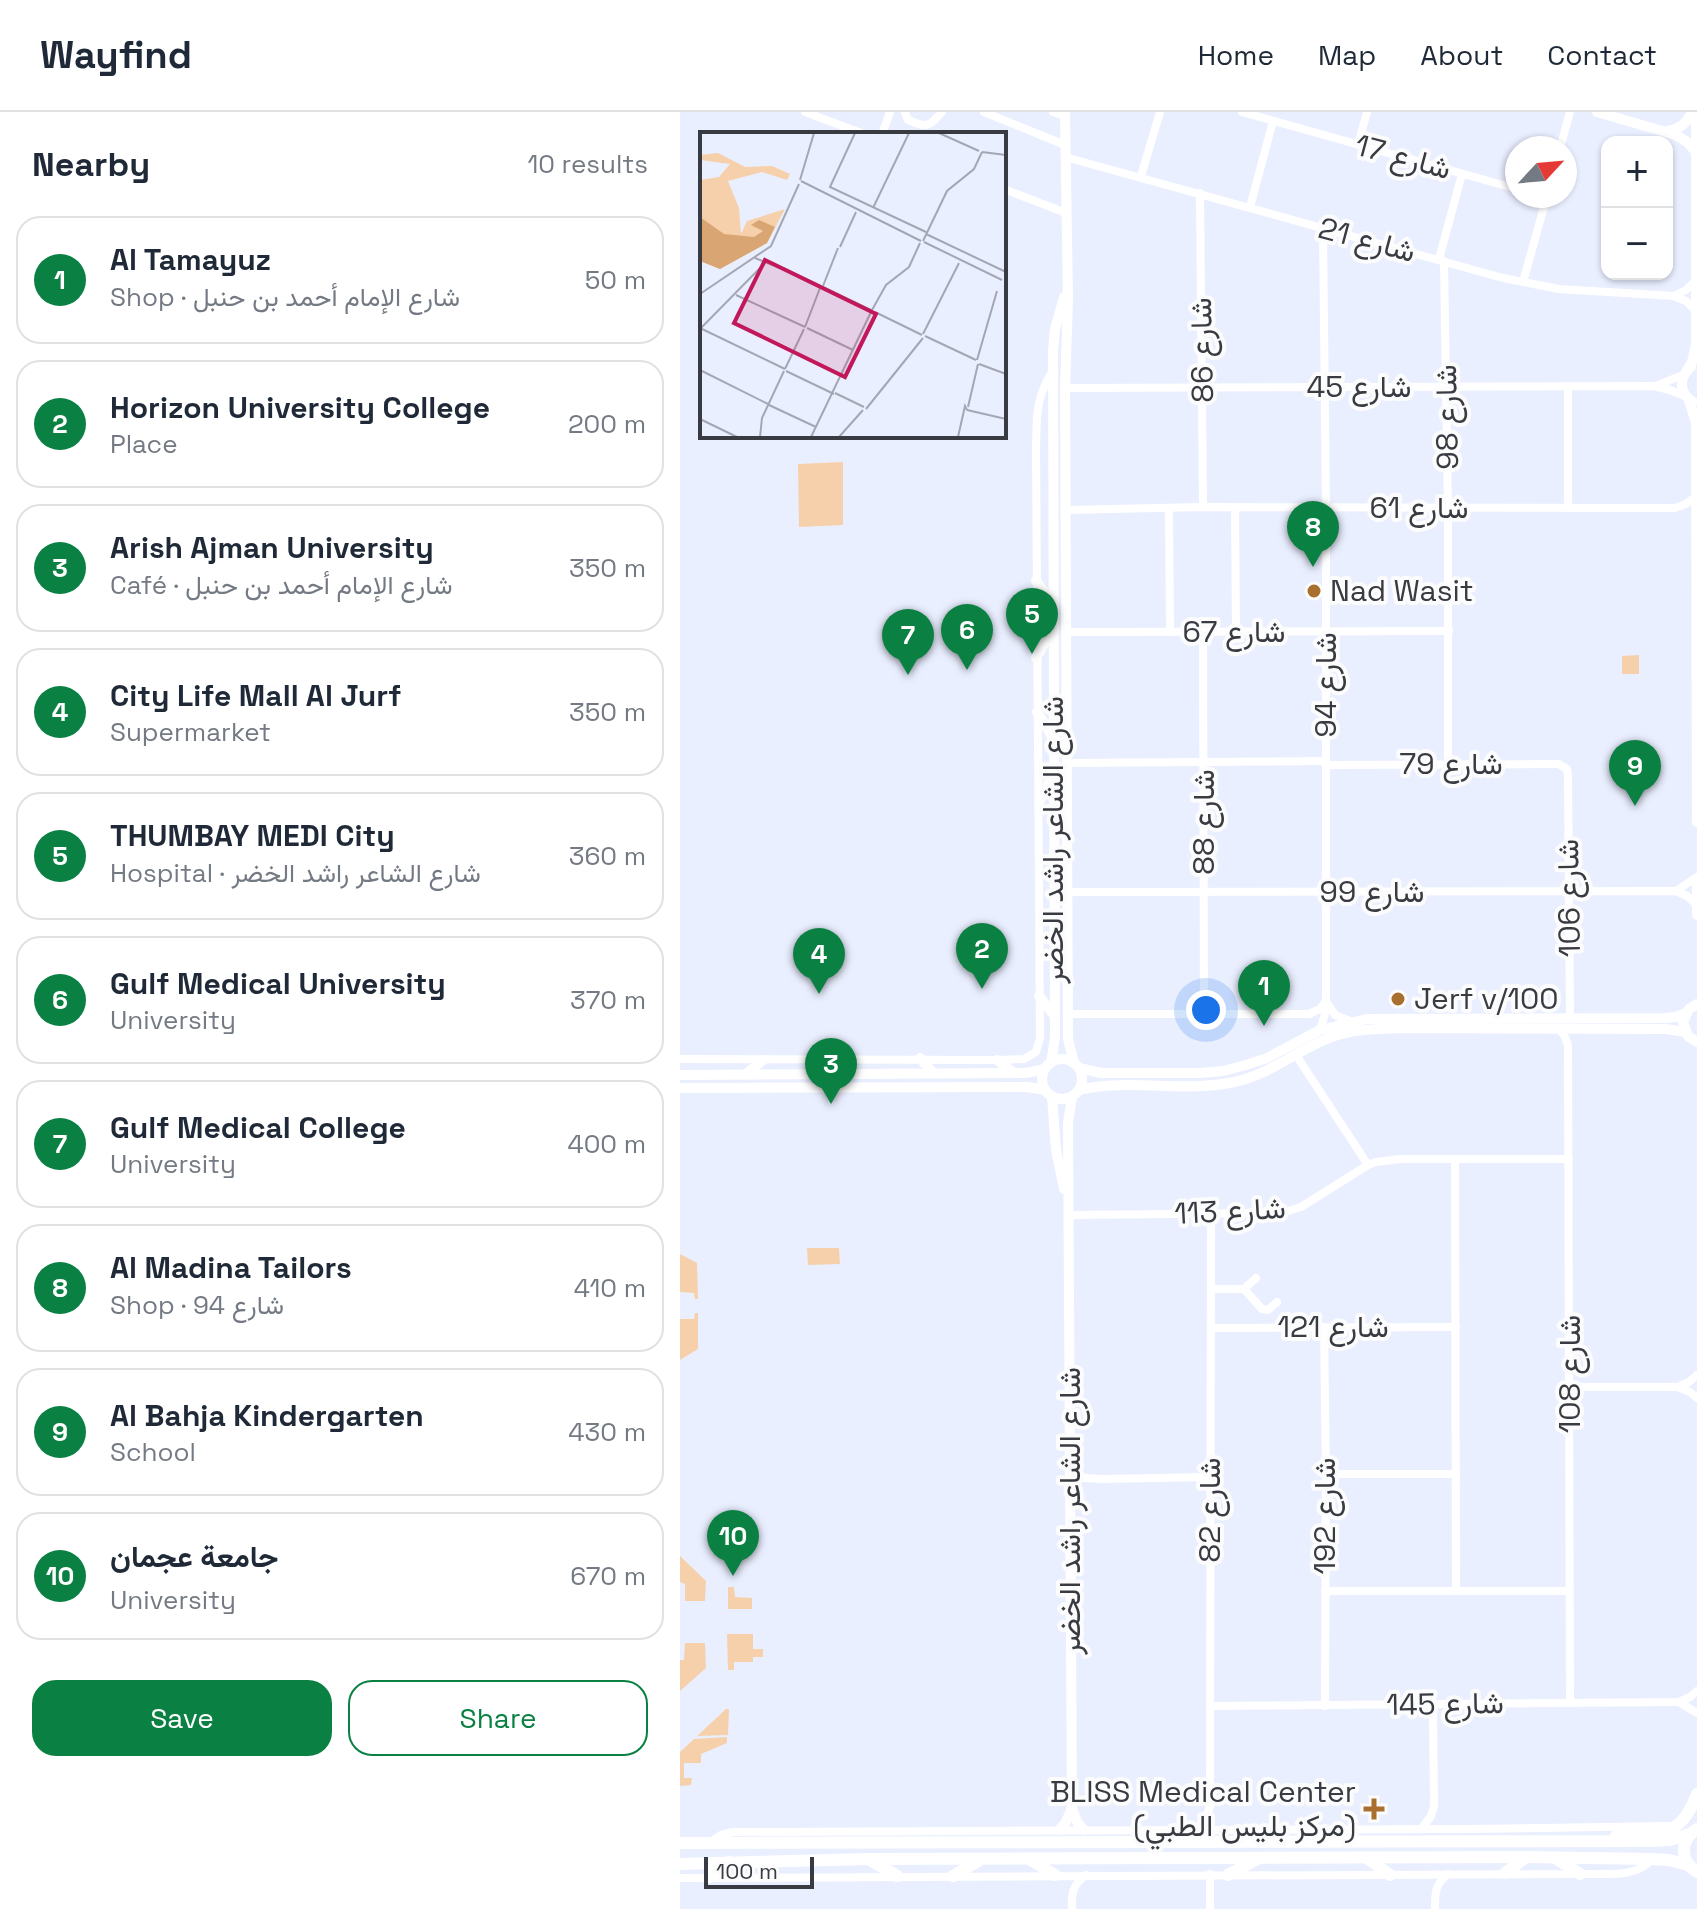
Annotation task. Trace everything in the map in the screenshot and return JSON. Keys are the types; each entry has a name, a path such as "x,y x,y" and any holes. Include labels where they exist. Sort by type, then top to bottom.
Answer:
{"main road":[{"path":"1607,1841 1623,1834 1660,1832 1677,1826 1688,1814 1697,1794"},
{"path":"1372,1841 1380,1829"},
{"path":"1468,1829 1482,1840"},
{"path":"680,1843 1126,1836 1372,1841 1661,1841 1695,1829"},
{"path":"1694,1872 1684,1858 1683,1849 1685,1841 1695,1829"},
{"path":"680,1864 869,1859 1526,1857 1652,1859 1694,1872"},
{"path":"1505,1873 1526,1857"},
{"path":"1228,1875 1259,1858"},
{"path":"1367,1858 1390,1875"},
{"path":"1555,1858 1580,1874"},
{"path":"869,1859 897,1876"},
{"path":"953,1876 980,1860"},
{"path":"1031,1860 1057,1876"},
{"path":"709,1877 729,1862"}],"street":[{"path":"805,112 859,132"},
{"path":"834,123 838,112"},
{"path":"883,132 890,112"},
{"path":"905,112 908,120 924,126 931,124 942,112"},
{"name":"شارع 21","path":"984,112 1065,151 1323,228 1523,282 1569,290 1673,296 1686,301 1696,311"},
{"path":"1053,112 1065,114"},
{"path":"1141,176 1160,112"},
{"name":"شارع 17","path":"1242,112 1505,186"},
{"path":"1358,145 1367,112"},
{"path":"1563,136 1570,112"},
{"path":"1597,112 1667,131 1682,138 1696,152"},
{"path":"1667,131 1682,126 1694,112"},
{"path":"1694,112 1696,345 1681,386 1690,400 1696,423 1697,822"},
{"name":"شارع الشاعر راشد الخضر","path":"1065,114 1068,1014 1069,1045 1076,1066"},
{"path":"1250,207 1273,121"},
{"name":"شارع 98","path":"1448,765 1448,509 1441,260 1462,174"},
{"path":"1006,190 1066,213"},
{"name":"شارع 86","path":"1200,193 1203,507"},
{"path":"1523,282 1543,208"},
{"name":"شارع 94","path":"1322,1026 1326,999 1323,228"},
{"path":"1673,296 1695,281"},
{"name":"شارع الشاعر راشد الخضر","path":"1048,1066 1054,1043 1053,366 1055,329 1067,284"},
{"path":"1065,363 1059,358 1053,366 1037,407 1040,1038 1036,1052 1024,1059 997,1060 680,1061 684,1075 1015,1073 1031,1072 1060,1059 1101,1073 1200,1073 1223,1071 1267,1058 1322,1026 1350,1021 1385,1017 1665,1018 1676,1017 1692,1007"},
{"name":"شارع 45","path":"1653,386 1689,370"},
{"path":"1568,386 1568,508"},
{"name":"شارع 45","path":"1065,388 1653,386 1690,400"},
{"name":"شارع 61","path":"1066,510 1203,507 1675,508 1696,496"},
{"path":"1169,508 1170,632"},
{"path":"1235,508 1236,632"},
{"path":"1675,508 1695,523"},
{"path":"1036,581 1053,603"},
{"path":"1036,658 1052,630"},
{"name":"شارع 67","path":"1067,632 1449,631"},
{"name":"شارع 88","path":"1203,632 1204,1013"},
{"path":"1037,712 1053,738"},
{"name":"شارع 79","path":"1067,763 1559,764 1567,769 1568,777"},
{"path":"1039,803 1053,773"},
{"name":"شارع 106","path":"1568,777 1570,1018"},
{"path":"1676,891 1697,877"},
{"path":"1697,883 1697,915"},
{"path":"1676,891 1697,905"},
{"name":"شارع 99","path":"1068,892 1676,891"},
{"path":"1697,993 1683,1022 1697,1051"},
{"path":"1039,996 1054,1015"},
{"path":"1068,1014 1309,1014 1320,1009 1326,999 1335,1015 1350,1021"},
{"path":"1309,1014 1322,1026"},
{"name":"شارع 108","path":"1558,1028 1568,1045 1570,1703"},
{"path":"1568,1045 1579,1028"},
{"path":"680,1088 1027,1087 1062,1099 1099,1086 1221,1085 1250,1078 1329,1038 1359,1030 1666,1029 1691,1037"},
{"path":"1296,1055 1368,1165"},
{"path":"920,1058 933,1073"},
{"path":"746,1074 763,1060"},
{"path":"997,1060 1015,1073"},
{"path":"1048,1066 1042,1079 1049,1093"},
{"path":"1076,1066 1082,1083 1076,1093"},
{"name":"شارع الشاعر راشد الخضر","path":"1049,1093 1056,1150 1070,1215"},
{"name":"شارع الشاعر راشد الخضر","path":"1076,1093 1068,1123 1072,1808 1084,1830"},
{"name":"شارع 113","path":"1070,1215 1270,1214 1310,1202 1376,1162 1400,1159 1569,1159"},
{"path":"1455,1160 1456,1591"},
{"name":"شارع 82","path":"1210,1807 1211,1214"},
{"path":"1211,1289 1244,1289 1256,1278"},
{"path":"1244,1289 1262,1309 1268,1310 1277,1302"},
{"name":"شارع 192","path":"1324,1327 1325,1706"},
{"name":"شارع 121","path":"1211,1328 1456,1327"},
{"path":"1677,1387 1697,1375"},
{"path":"1570,1387 1677,1387 1697,1398"},
{"path":"1326,1474 1456,1474"},
{"path":"1070,1480 1210,1480"},
{"path":"1325,1591 1569,1591"},
{"path":"1679,1702 1697,1691"},
{"path":"1679,1702 1697,1713"},
{"name":"شارع 145","path":"1210,1706 1679,1702"},
{"path":"1422,1828 1429,1821 1434,1806 1433,1705"},
{"path":"1434,1806 1446,1829"},
{"path":"1210,1807 1215,1821 1224,1829"},
{"path":"1196,1829 1207,1817 1210,1807"},
{"path":"1059,1830 1072,1808"},
{"path":"709,1843 733,1832 1084,1830 1126,1836 1196,1829 1677,1826"},
{"path":"680,1878 1580,1874 1637,1871 1646,1867 1652,1859"},
{"path":"1435,1909 1435,1891 1449,1873"},
{"path":"1210,1874 1210,1909"},
{"path":"1419,1874 1435,1891"},
{"path":"1072,1909 1071,1894 1086,1875"},
{"path":"1057,1876 1071,1894"}],"shaded area":[{"path":"843,462 843,525 799,527 798,464"},
{"path":"1639,655 1639,674 1622,674 1622,656"},
{"path":"807,1248 839,1248 840,1264 808,1265"},
{"path":"680,1254 697,1263 698,1299 695,1299 694,1293 680,1292"},
{"path":"695,1313 698,1313 698,1349 680,1360 680,1319 694,1319"},
{"path":"680,1556 706,1581 705,1601 685,1601 685,1584 680,1582"},
{"path":"728,1587 734,1587 735,1597 752,1598 752,1609 728,1609"},
{"path":"727,1634 753,1634 753,1649 763,1649 763,1657 753,1657 753,1662 734,1662 734,1670 728,1670"},
{"path":"685,1643 705,1643 706,1668 680,1691 680,1660 684,1660"},
{"path":"729,1709 728,1735 697,1736"},
{"path":"727,1737 727,1743 701,1754 701,1763 684,1763 684,1778 692,1778 691,1785 680,1786 680,1752 694,1739"}],"place":[{"name":"Al Madina Tailors","path":"1313,567"},
{"name":"Nad Wasit","path":"1314,591"},
{"name":"THUMBAY MEDI City","path":"1032,654"},
{"name":"Gulf Medical University","path":"967,670"},
{"name":"Gulf Medical College","path":"908,675"},
{"name":"Al Bahja Kindergarten","path":"1635,806"},
{"name":"Horizon University College","path":"982,989"},
{"name":"City Life Mall Al Jurf","path":"819,994"},
{"name":"Jerf v/100","path":"1398,999"},
{"name":"Al Tamayuz","path":"1264,1026"},
{"name":"Arish Ajman University","path":"831,1104"},
{"name":"جامعة عجمان","path":"733,1576"},
{"name":"BLISS Medical Center (مركز بليس الطبي)","path":"1374,1809"}]}
